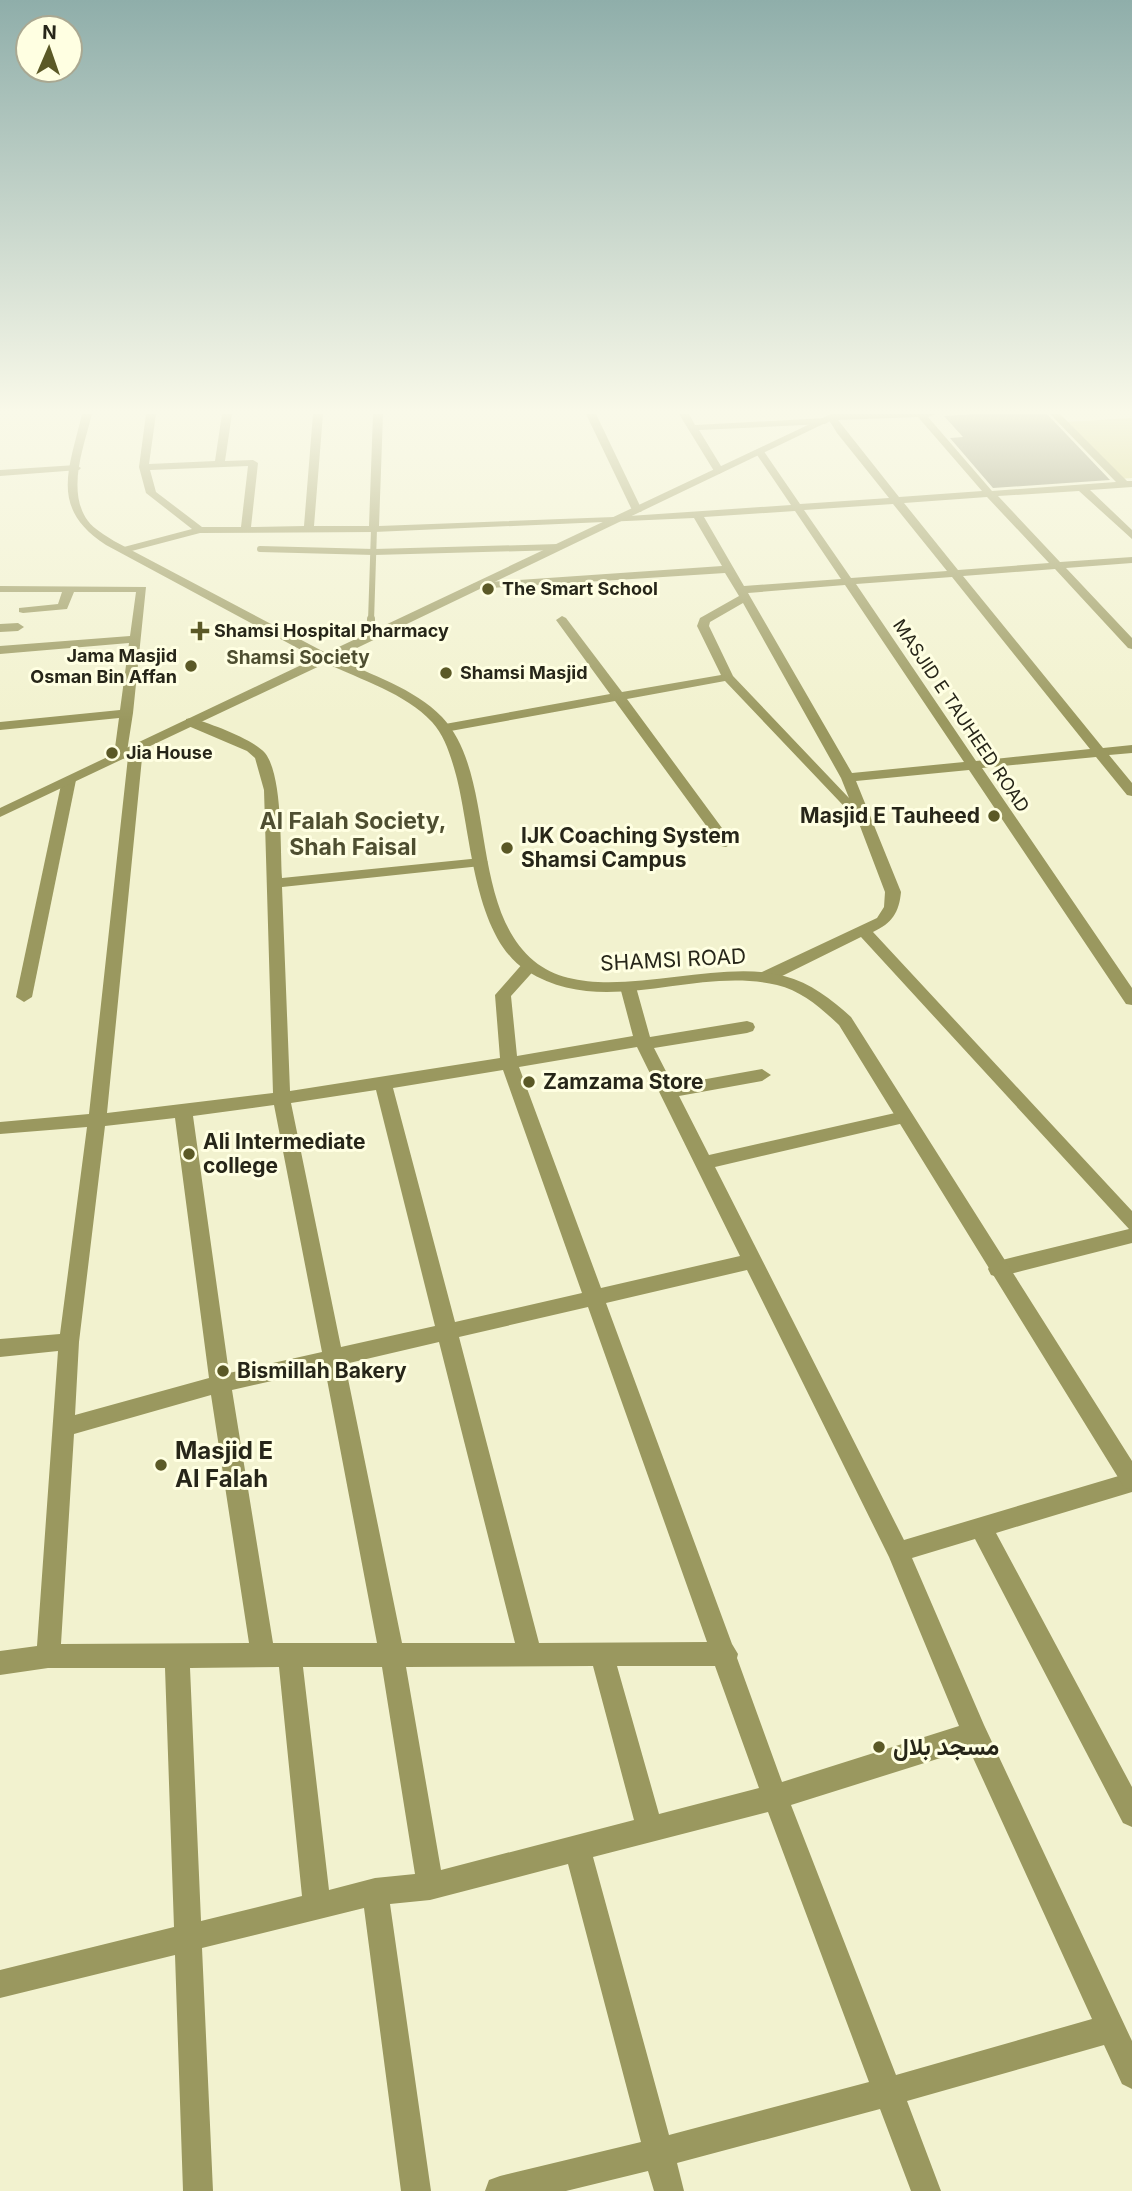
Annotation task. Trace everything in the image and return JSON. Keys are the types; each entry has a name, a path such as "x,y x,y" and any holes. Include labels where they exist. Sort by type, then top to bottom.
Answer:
{"street":[{"path":"80,516 84,524 124,551 324,657 389,688 445,728 728,677"},
{"path":"181,516 200,530"},
{"path":"246,528 247,516"},
{"path":"309,528 310,516"},
{"path":"374,516 374,529"},
{"path":"0,813 623,516"},
{"path":"124,551 200,530 374,529 677,516"},
{"path":"699,516 848,778 893,892 892,906 883,921 766,977"},
{"name":"MASJID E TAUHEED ROAD","path":"803,516 975,765 1132,1000"},
{"path":"909,516 1132,792"},
{"path":"1011,516 1132,645"},
{"path":"1111,516 1132,536"},
{"path":"866,825 728,677 703,626 704,620 742,594 848,582 1132,560"},
{"path":"475,586 731,569"},
{"path":"0,589 142,589 121,755"},
{"path":"23,610 63,607 69,589"},
{"path":"562,620 726,843"},
{"path":"0,628 18,626"},
{"path":"0,650 136,639"},
{"path":"0,726 127,713"},
{"path":"191,722 252,748 261,757 271,790 282,1100 392,1656 430,1886"},
{"name":"SHAMSI ROAD","path":"445,728 462,766 481,862 503,938 530,966 567,985 628,987 703,977 766,977 812,993 845,1021 1132,1481"},
{"path":"48,1656 69,1342 97,1122 136,748"},
{"path":"848,778 1132,749"},
{"path":"24,997 69,780"},
{"path":"274,883 481,862"},
{"path":"863,930 1132,1223"},
{"path":"530,966 503,995 509,1063 592,1297 726,1654 775,1797 926,2191"},
{"path":"628,987 643,1042 750,1262 898,1552 975,1734 1132,2074"},
{"path":"0,1128 97,1122 282,1100 383,1082 747,1027"},
{"path":"667,1093 762,1075"},
{"path":"383,1082 530,1655"},
{"path":"183,1111 220,1384 263,1655"},
{"path":"702,1163 904,1117"},
{"path":"998,1269 1132,1236"},
{"path":"62,1428 220,1384 750,1262"},
{"path":"0,1348 69,1342"},
{"path":"898,1552 1132,1481"},
{"path":"981,1527 1132,1814"},
{"path":"0,1663 48,1656 726,1654"},
{"path":"602,1655 650,1829"},
{"path":"177,1656 198,2191"},
{"path":"290,1656 317,1906"},
{"path":"0,1984 190,1935 375,1892 430,1886 775,1797 975,1734"},
{"path":"577,1848 669,2191"},
{"path":"375,1892 416,2191"},
{"path":"500,2191 660,2154 888,2094 1112,2028"}],"lane":[{"path":"371,635 374,529"},
{"path":"260,549 374,552 558,547"}],"place":[{"name":"The Smart School","path":"488,589"},
{"name":"Shamsi Hospital Pharmacy","path":"200,631"},
{"name":"Jama Masjid Osman Bin Affan","path":"191,666"},
{"name":"Shamsi Masjid","path":"446,673"},
{"name":"Jia House","path":"112,753"},
{"name":"Masjid E Tauheed","path":"994,816"},
{"name":"IJK Coaching System Shamsi Campus","path":"507,848"},
{"name":"Zamzama Store","path":"529,1082"},
{"name":"Ali Intermediate college","path":"189,1154"},
{"name":"Bismillah Bakery","path":"223,1371"},
{"name":"Masjid E Al Falah","path":"161,1465"},
{"name":"مسجد بلال","path":"879,1747"}],"district":[{"name":"Shamsi Society","path":"298,657"},
{"name":"Al Falah Society, Shah Faisal","path":"353,834"}]}
